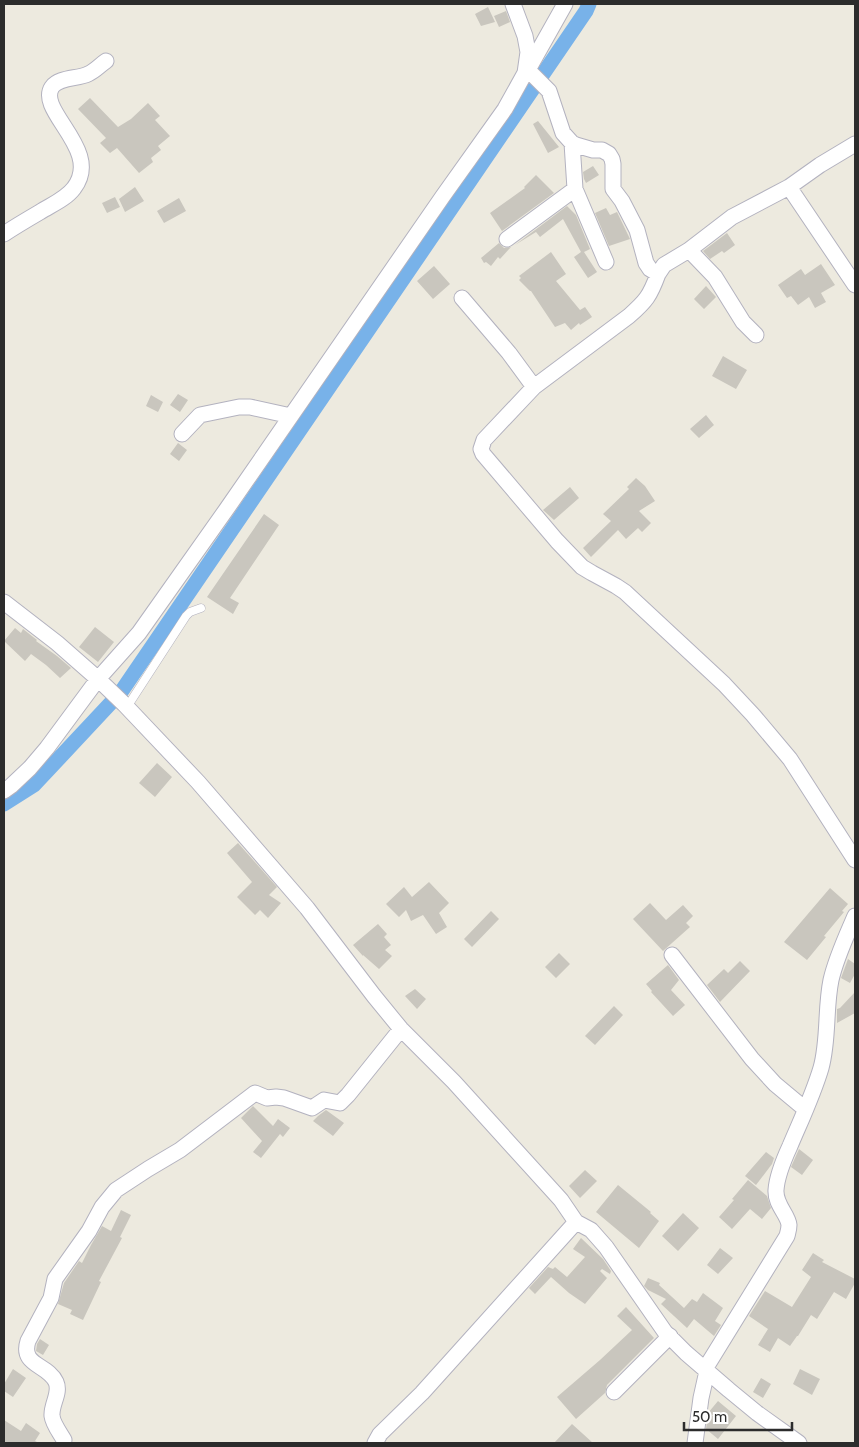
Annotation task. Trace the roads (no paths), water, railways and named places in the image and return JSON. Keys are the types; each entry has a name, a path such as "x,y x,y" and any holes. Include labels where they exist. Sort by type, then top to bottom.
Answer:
{"street":[{"path":"513,4 525,36 528,52 528,72 544,86 551,97 563,133 572,143 593,150 602,150 609,154 613,164 613,189 622,201 637,230 646,263 650,269 658,274"},
{"path":"4,790 30,768 103,684 505,109 528,72 565,4"},
{"path":"4,234 65,197 74,189 79,181 82,171 79,153 51,103 49,94 57,82 86,75 106,61"},
{"path":"572,143 576,189 606,262"},
{"path":"855,144 820,165 789,187 732,218 689,250 664,264 651,293 641,306 534,387 484,440 482,449 483,454 557,541 582,567 624,592 724,684 753,715 790,759 855,860"},
{"path":"789,187 855,284"},
{"path":"508,239 576,189"},
{"path":"689,250 715,277 743,322 756,335"},
{"path":"462,298 509,353 534,387"},
{"path":"182,434 200,415 239,407 250,406 291,416"},
{"path":"4,602 57,643 126,705 198,782 307,908 401,1029 454,1082 561,1200 576,1222 591,1230 606,1247 670,1336 686,1353 757,1413 799,1443"},
{"path":"695,1443 706,1370 787,1236 788,1221 777,1200 776,1190 786,1155 816,1082 824,1053 831,981 855,916"},
{"path":"672,955 752,1059 775,1084 805,1109"},
{"path":"64,1440 53,1419 52,1413 58,1390 55,1379 29,1358 26,1348 50,1298 54,1279 89,1232 102,1207 116,1190 180,1150 254,1094 267,1098 284,1098 312,1108 324,1100 340,1103 401,1029"},
{"path":"375,1443 380,1434 422,1392 576,1222"},
{"path":"614,1392 670,1336"}],"lane":[{"path":"126,705 186,616 190,612 201,608"}],"waterway":[{"path":"4,804 34,785 121,692 589,4"}]}
